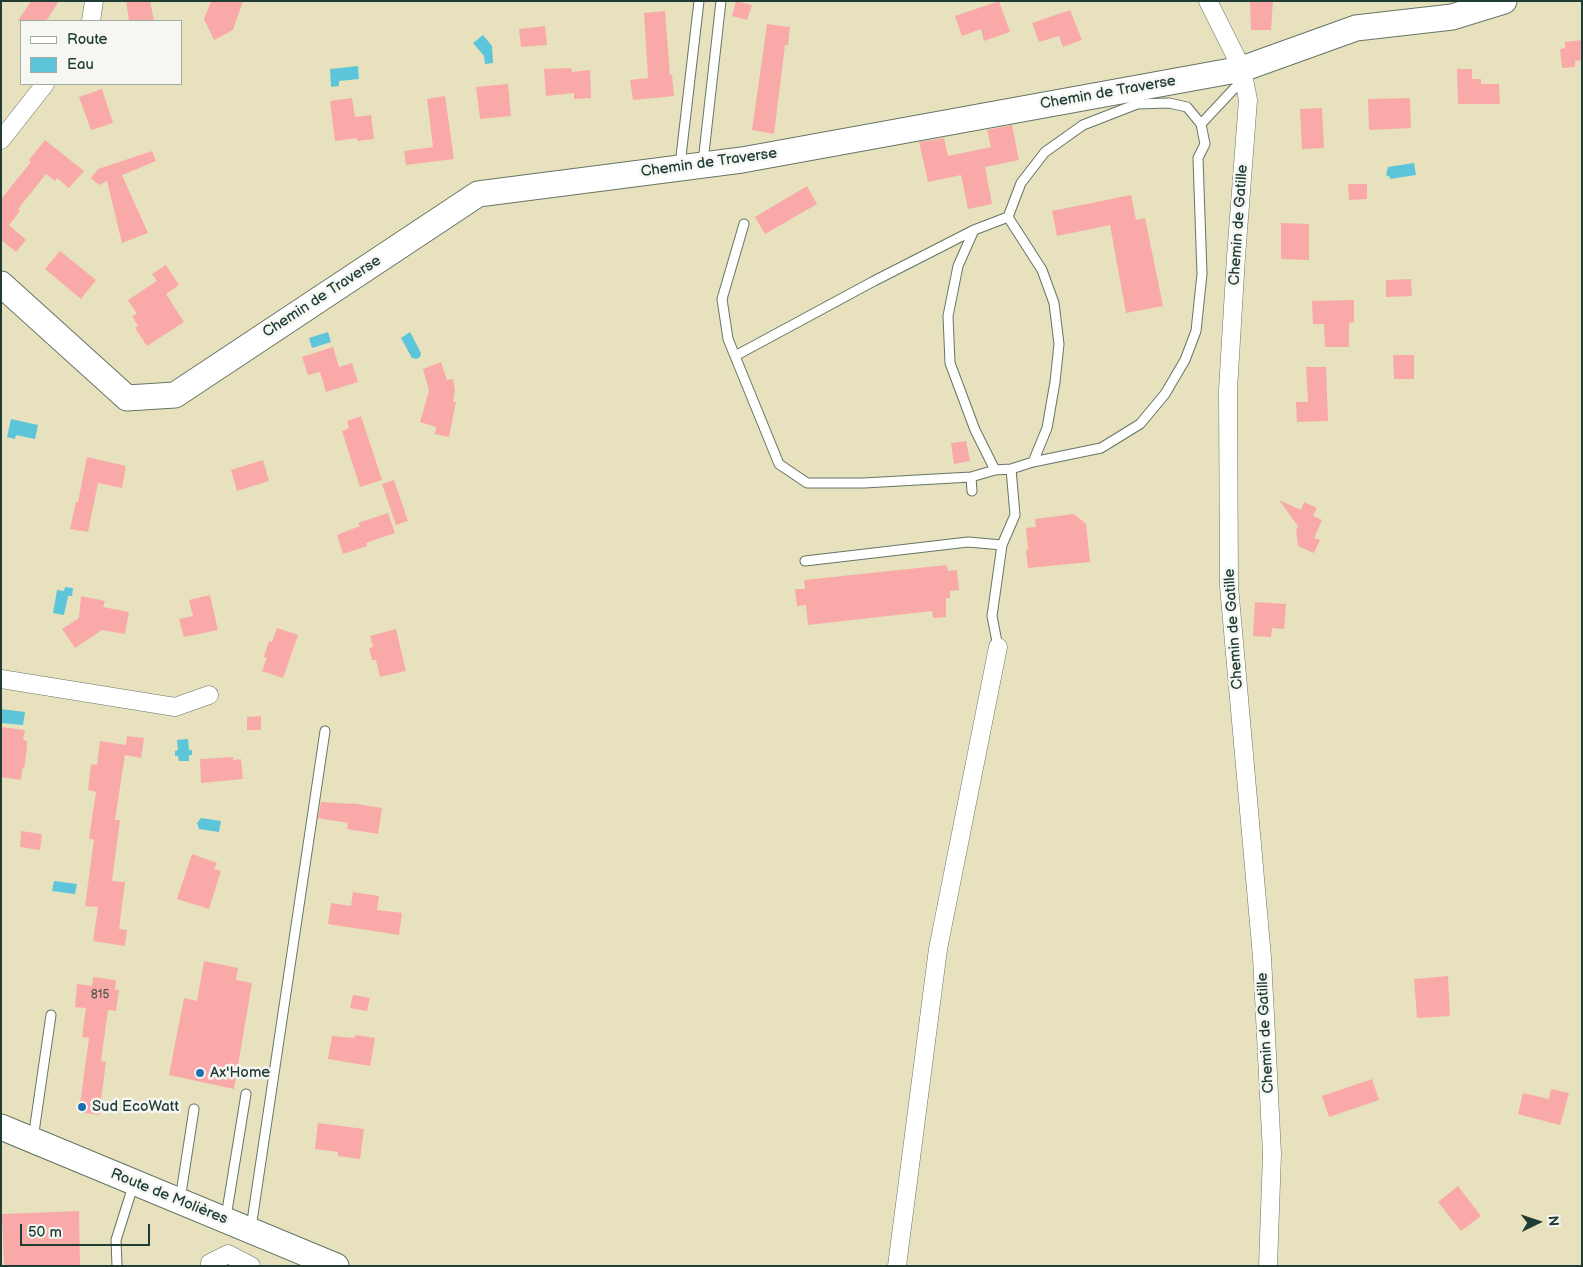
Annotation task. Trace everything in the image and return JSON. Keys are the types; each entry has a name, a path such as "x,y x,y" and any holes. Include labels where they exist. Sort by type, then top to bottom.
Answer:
{"street":[{"path":"91,20 94,1"},
{"name":"Chemin de Gatille","path":"1208,1 1243,73 1248,100 1228,390 1229,586 1262,957 1272,1154 1268,1266"},
{"name":"Chemin de Traverse","path":"1,284 127,398 175,394 478,194 742,160 1243,73 1356,28 1452,17 1504,1"},
{"path":"1,140 44,85"},
{"path":"897,1266 938,949 998,648"},
{"path":"1,679 175,707 209,695"},
{"name":"Route de Molières","path":"1,1127 336,1266"},
{"path":"210,1266 210,1263 228,1254 252,1266"}],"lane":[{"path":"691,167 699,1"},
{"path":"691,167 721,1"},
{"path":"1201,124 1243,73"},
{"path":"734,356 874,280 974,230 1008,217 1021,183 1045,152 1084,125 1136,104 1169,103 1187,107 1201,124 1205,144 1198,158 1202,274 1196,331 1185,360 1164,394 1140,424 1101,448 1033,462 1011,469 995,470 971,477 864,483 807,483 779,464 734,356 728,339 722,299 744,224"},
{"path":"1008,217 1042,270 1054,303 1059,344 1047,428 1033,462"},
{"path":"974,230 958,266 948,316 950,363 975,430 995,470"},
{"path":"998,648 992,616 1002,546 1015,515 1011,469"},
{"path":"971,477 972,491"},
{"path":"805,561 968,542 1002,546"},
{"path":"251,1231 324,731"},
{"path":"33,1140 51,1016"},
{"path":"226,1220 246,1094"},
{"path":"180,1201 194,1109"},
{"path":"117,1266 116,1240 134,1182"}],"water":[{"path":"483,35 492,46 493,63 485,64 484,56 473,43"},
{"path":"358,66 359,79 339,81 339,86 331,87 330,69"},
{"path":"1414,163 1416,175 1390,179 1386,175 1388,167"},
{"path":"328,332 331,342 312,348 309,338"},
{"path":"410,332 421,353 417,359 412,358 401,338"},
{"path":"11,419 38,425 35,439 16,435 15,439 7,437"},
{"path":"65,587 73,588 72,596 68,596 64,615 53,613 57,590 64,591"},
{"path":"1,709 25,712 23,725 1,723"},
{"path":"188,739 189,750 192,750 192,755 189,755 189,761 179,761 178,756 175,756 175,751 178,750 177,740"},
{"path":"201,818 221,821 219,832 199,829 197,823"},
{"path":"54,881 77,884 75,894 52,891"}],"building":[{"path":"31,1 59,1 47,20 18,21"},
{"path":"126,1 150,1 154,20 129,20"},
{"path":"211,1 243,1 233,30 214,40 204,19"},
{"path":"736,1 752,5 747,20 732,16"},
{"path":"999,1 1010,32 984,41 981,29 962,36 955,16"},
{"path":"1250,1 1273,1 1271,30 1251,30"},
{"path":"1070,10 1082,40 1063,47 1059,36 1039,42 1032,23"},
{"path":"665,11 670,75 672,75 674,96 633,100 630,80 648,78 644,13"},
{"path":"767,24 790,27 788,45 785,45 774,134 752,130"},
{"path":"545,26 547,45 521,47 519,29"},
{"path":"1582,40 1582,60 1575,61 1575,67 1562,68 1560,49 1565,48 1565,42"},
{"path":"571,68 572,72 590,70 591,98 574,99 574,93 546,96 544,69"},
{"path":"1457,69 1472,69 1472,79 1481,79 1481,84 1499,84 1500,104 1458,104"},
{"path":"508,84 511,116 480,119 476,87"},
{"path":"102,89 113,123 91,130 79,97"},
{"path":"445,96 454,159 406,165 404,151 433,147 427,99"},
{"path":"352,98 355,117 371,115 374,139 357,141 357,138 335,141 330,101"},
{"path":"1410,98 1411,128 1369,130 1368,99"},
{"path":"1322,108 1324,148 1302,149 1300,109"},
{"path":"1012,125 1019,160 985,167 992,204 968,209 961,175 928,182 919,142 944,138 948,156 991,147 987,130"},
{"path":"45,140 84,171 69,188 57,178 55,181 46,174 18,209 20,211 9,225 26,240 16,252 1,240 1,199 31,162 29,160"},
{"path":"152,151 156,161 122,175 148,233 122,243 107,181 99,185 91,178 98,169"},
{"path":"1348,184 1367,184 1367,199 1349,200"},
{"path":"807,186 817,204 765,234 755,217"},
{"path":"1131,195 1136,220 1145,218 1163,306 1126,313 1110,225 1057,236 1052,211"},
{"path":"1281,223 1309,224 1309,260 1281,259"},
{"path":"60,251 96,280 81,299 45,269"},
{"path":"166,265 179,285 166,294 184,322 147,346 135,328 138,326 132,316 137,314 128,300 157,281 152,274"},
{"path":"1411,279 1412,296 1386,297 1386,280"},
{"path":"1354,300 1354,322 1349,323 1349,347 1325,347 1324,324 1313,324 1312,301"},
{"path":"333,347 339,367 352,363 358,382 326,392 320,372 308,375 302,357"},
{"path":"1393,355 1414,355 1414,379 1394,379"},
{"path":"441,362 447,380 453,379 455,391 453,402 456,402 449,437 435,434 436,427 420,422 429,391 423,369"},
{"path":"1306,367 1326,367 1328,421 1297,422 1296,402 1308,402"},
{"path":"361,416 382,480 360,487 342,431 349,428 347,421"},
{"path":"966,441 970,461 954,464 951,443"},
{"path":"87,457 126,466 122,488 98,483 88,532 70,529 76,502 78,502"},
{"path":"263,460 269,481 237,491 231,470"},
{"path":"394,480 408,521 396,525 382,484"},
{"path":"1279,500 1301,510 1304,502 1317,508 1313,516 1322,520 1314,538 1320,540 1314,553 1298,546 1296,530 1298,526"},
{"path":"388,513 395,533 366,543 367,546 343,554 337,535 360,526 358,523"},
{"path":"1074,514 1086,524 1090,562 1028,568 1026,528 1036,527 1035,519"},
{"path":"947,565 948,571 957,570 959,590 950,591 950,598 946,598 946,617 933,618 932,611 808,625 806,605 797,606 795,589 805,589 804,580"},
{"path":"210,595 218,630 184,637 179,619 193,616 189,600"},
{"path":"81,596 105,601 103,607 129,612 125,634 102,630 75,648 62,629 79,618"},
{"path":"1255,602 1286,604 1284,629 1272,628 1271,637 1253,636"},
{"path":"277,628 298,635 283,678 262,671 267,658 264,657 269,641 272,642"},
{"path":"396,629 406,671 380,677 376,660 372,660 369,648 373,647 370,636"},
{"path":"261,716 261,730 247,730 247,717"},
{"path":"1,727 25,730 23,740 27,741 27,748 21,780 1,777"},
{"path":"127,736 144,738 141,758 125,755 115,820 120,820 112,881 125,882 119,929 127,930 125,946 93,941 98,907 85,906 94,840 89,838 96,792 88,790 91,764 97,765 100,741 126,745"},
{"path":"233,757 233,760 241,759 243,779 201,783 200,759"},
{"path":"321,802 351,803 382,808 378,834 347,829 348,823 318,818"},
{"path":"21,831 42,834 40,850 20,847"},
{"path":"192,854 217,863 214,869 221,871 209,909 177,899"},
{"path":"353,892 379,896 377,910 402,913 399,935 328,924 331,903 351,906"},
{"path":"204,961 238,968 236,980 252,983 234,1089 169,1075 184,998 197,1001"},
{"path":"1448,976 1450,1016 1417,1018 1414,979"},
{"path":"93,977 116,980 115,990 119,990 116,1011 108,1010 101,1061 106,1062 99,1115 79,1112 89,1038 82,1037 86,1008 75,1007 77,984 92,986"},
{"path":"353,995 370,998 367,1011 350,1008"},
{"path":"356,1035 375,1038 370,1066 328,1059 332,1036 354,1038"},
{"path":"1372,1079 1379,1100 1329,1117 1322,1096"},
{"path":"1551,1089 1569,1093 1560,1125 1518,1114 1523,1093 1549,1099"},
{"path":"318,1123 364,1129 360,1159 338,1156 338,1152 315,1149"},
{"path":"1458,1186 1481,1216 1461,1231 1438,1202"},
{"path":"79,1211 80,1266 4,1266 2,1214"}],"place":[{"name":"Ax'Home","path":"200,1073"},
{"name":"Sud EcoWatt","path":"82,1107"}]}
